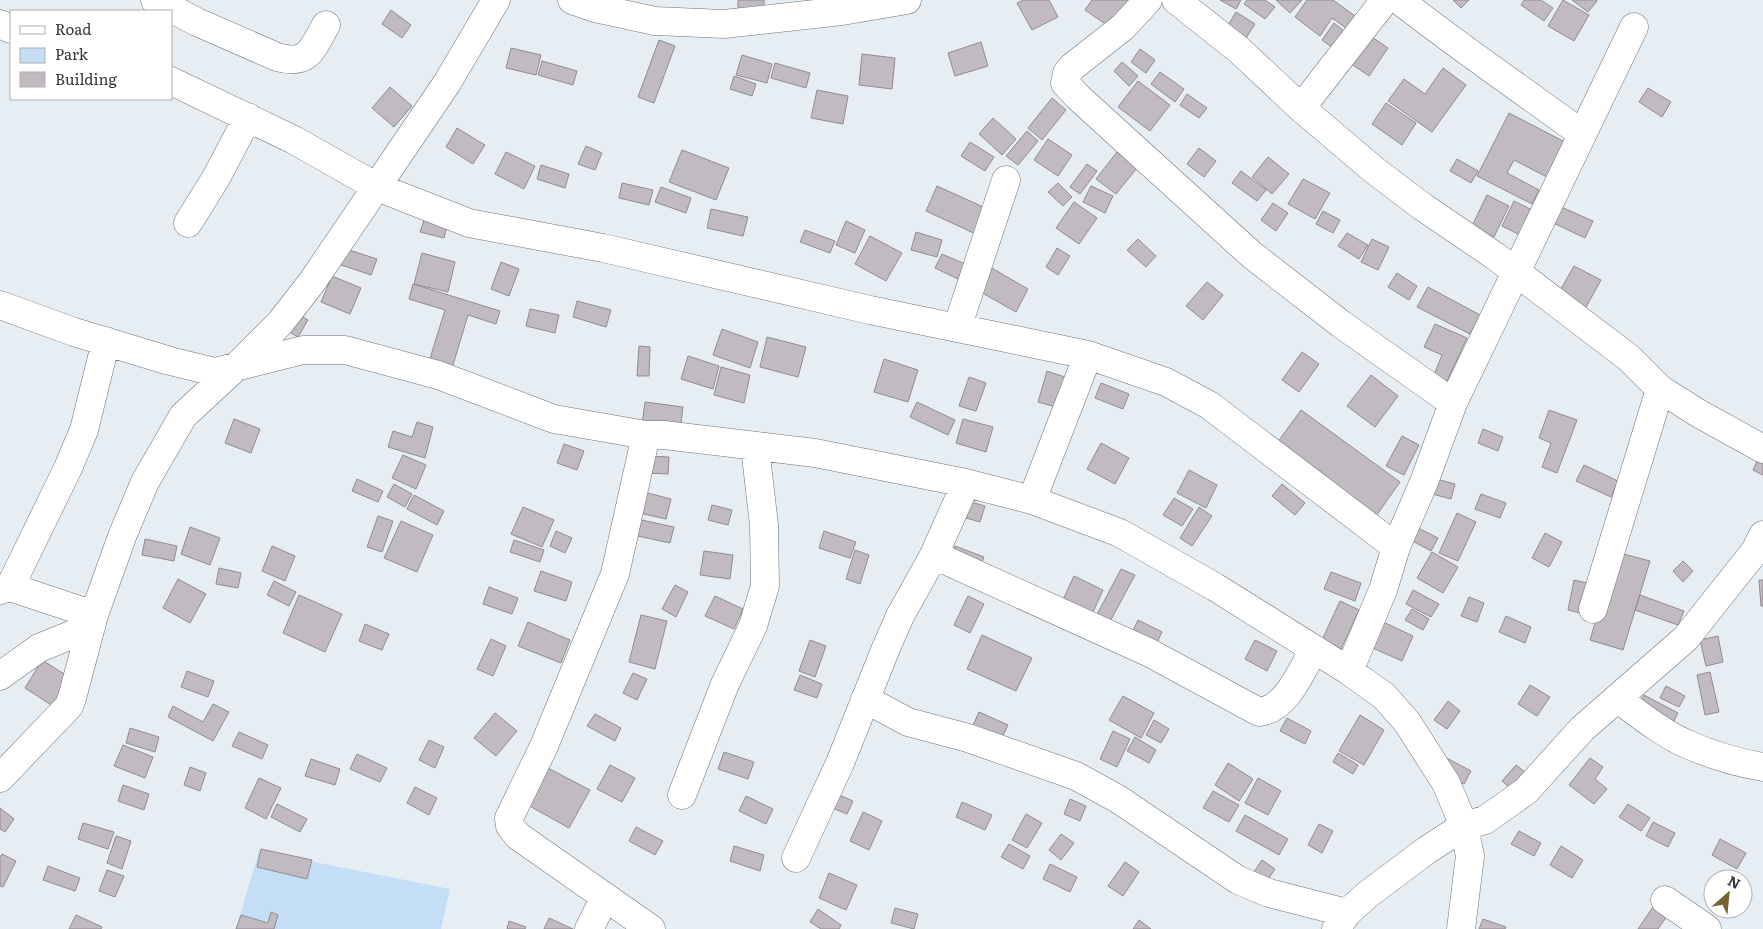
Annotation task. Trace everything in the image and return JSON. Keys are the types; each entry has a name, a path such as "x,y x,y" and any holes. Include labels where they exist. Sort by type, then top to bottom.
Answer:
{"street":[{"path":"155,0 206,26 277,57 289,60 298,60 308,55 326,25"},
{"path":"0,778 69,706 92,621 123,534 145,482 182,416 237,366 280,323 312,282 447,83 496,0"},
{"path":"572,0 595,8 655,21 724,24 842,11 907,0"},
{"path":"1148,0 1123,27 1067,73 1065,83 1084,103 1252,255 1341,324 1453,403"},
{"path":"1176,0 1239,50 1374,170 1516,272 1629,358 1660,389 1698,413 1763,449"},
{"path":"1302,108 1385,0"},
{"path":"1399,0 1450,40 1522,89 1582,134"},
{"path":"1349,670 1383,590 1396,547 1424,482 1453,403 1634,27"},
{"path":"172,81 294,140 377,187 469,223 603,248 870,310 1088,355 1166,382 1209,405 1396,547"},
{"path":"188,223 216,178 248,117"},
{"path":"956,328 1006,180"},
{"path":"0,305 74,332 170,361 215,372 303,350 345,350 438,375 554,419 646,436 664,435 815,453 966,484 1032,500 1120,533 1215,587 1349,670 1384,696 1407,722 1446,783 1464,826 1470,856 1461,929"},
{"path":"92,621 5,588 68,468 84,430 106,341"},
{"path":"1032,500 1088,355"},
{"path":"1593,609 1660,389"},
{"path":"646,436 615,574 544,746 512,808 509,818 510,826 518,836 651,929"},
{"path":"682,795 725,684 753,626 765,586 764,525 755,447"},
{"path":"796,858 840,763 900,616 934,554 966,484"},
{"path":"865,699 908,722 968,738 1076,776 1118,799 1238,880 1341,921 1367,895 1427,850 1464,826 1485,820 1526,791 1582,729 1686,638 1755,551 1763,535"},
{"path":"934,554 1150,653 1259,712 1266,711 1285,698 1314,649"},
{"path":"0,676 39,648 92,621"},
{"path":"1618,699 1649,722 1688,745 1750,765 1763,767"},
{"path":"589,929 605,897"},
{"path":"1665,900 1707,929"}],"green space":[{"path":"259,851 450,889 441,929 236,929"}],"building":[{"path":"738,0 764,0 764,16 738,15"},
{"path":"1023,0 1049,0 1058,17 1032,30 1017,3"},
{"path":"1092,0 1126,0 1129,2 1111,28 1085,10"},
{"path":"1220,0 1241,0 1236,9"},
{"path":"1247,0 1265,0 1275,7 1265,19 1244,4"},
{"path":"1276,0 1302,0 1290,13"},
{"path":"1307,0 1333,0 1362,21 1353,33 1332,18 1320,36 1295,17"},
{"path":"1453,0 1469,0 1461,8"},
{"path":"1524,0 1541,0 1553,8 1544,21 1521,5"},
{"path":"1563,0 1589,15 1574,41 1548,26"},
{"path":"1572,0 1596,0 1597,1 1588,12"},
{"path":"391,10 411,25 402,38 382,24"},
{"path":"1236,12 1255,24 1239,49 1221,37"},
{"path":"1334,23 1350,36 1338,52 1322,40"},
{"path":"1366,33 1388,48 1369,76 1347,61"},
{"path":"659,40 675,46 654,103 638,97"},
{"path":"981,42 988,66 955,76 948,53"},
{"path":"511,48 541,55 536,75 506,68"},
{"path":"1140,49 1155,60 1146,73 1131,62"},
{"path":"862,54 895,58 892,89 859,85"},
{"path":"742,55 772,64 767,83 736,75"},
{"path":"542,61 577,71 573,85 538,75"},
{"path":"1122,62 1138,76 1129,86 1114,71"},
{"path":"775,63 810,73 806,88 771,78"},
{"path":"1443,68 1466,85 1432,132 1388,101 1404,79 1425,94"},
{"path":"1160,72 1184,89 1175,102 1151,84"},
{"path":"734,76 756,84 752,96 730,89"},
{"path":"1138,81 1170,105 1150,131 1118,107"},
{"path":"390,87 412,106 394,127 372,108"},
{"path":"1648,88 1671,102 1662,117 1639,102"},
{"path":"817,90 848,96 843,124 811,118"},
{"path":"1187,94 1207,108 1199,118 1180,105"},
{"path":"1052,98 1066,110 1042,140 1028,128"},
{"path":"1386,103 1416,123 1402,145 1372,124"},
{"path":"1509,113 1565,142 1547,177 1514,160 1507,173 1539,190 1532,204 1477,176"},
{"path":"993,118 1016,139 1002,155 979,134"},
{"path":"457,128 485,145 473,164 446,147"},
{"path":"1027,131 1038,141 1018,165 1006,156"},
{"path":"1048,139 1072,155 1058,176 1034,160"},
{"path":"970,142 994,157 985,171 961,156"},
{"path":"586,146 602,153 595,170 578,164"},
{"path":"1199,148 1216,161 1204,177 1187,164"},
{"path":"682,150 729,168 716,200 669,182"},
{"path":"506,152 535,166 524,189 495,174"},
{"path":"1117,152 1137,168 1116,194 1096,179"},
{"path":"1268,157 1289,174 1272,194 1252,177"},
{"path":"1457,159 1478,171 1471,183 1450,171"},
{"path":"1087,164 1097,171 1080,194 1070,187"},
{"path":"541,165 569,174 565,188 537,179"},
{"path":"1241,171 1266,190 1257,201 1232,183"},
{"path":"1303,179 1330,193 1315,219 1288,204"},
{"path":"622,183 653,190 649,205 619,198"},
{"path":"1058,183 1072,197 1063,206 1048,192"},
{"path":"937,186 990,210 978,235 926,211"},
{"path":"1091,186 1113,196 1105,213 1083,202"},
{"path":"661,187 691,198 686,213 655,202"},
{"path":"1487,195 1509,206 1494,237 1472,226"},
{"path":"1514,201 1532,210 1520,235 1502,226"},
{"path":"1074,202 1097,218 1079,244 1056,228"},
{"path":"1273,203 1288,213 1276,231 1261,220"},
{"path":"1552,203 1593,221 1585,238 1545,219"},
{"path":"711,209 748,217 743,236 707,228"},
{"path":"1323,211 1340,220 1333,233 1316,224"},
{"path":"424,220 447,226 444,238 420,232"},
{"path":"846,221 865,230 855,253 836,245"},
{"path":"805,230 835,241 830,253 800,242"},
{"path":"916,232 942,240 937,257 911,250"},
{"path":"1347,233 1368,245 1359,259 1338,246"},
{"path":"870,236 902,253 886,281 855,264"},
{"path":"1138,239 1156,256 1146,267 1127,250"},
{"path":"1372,239 1389,247 1378,270 1361,262"},
{"path":"1057,248 1070,256 1058,275 1046,267"},
{"path":"346,249 377,259 371,275 341,265"},
{"path":"422,253 455,262 448,292 414,284"},
{"path":"942,254 965,264 958,279 935,268"},
{"path":"501,262 519,269 509,296 491,289"},
{"path":"1574,266 1601,280 1585,309 1558,294"},
{"path":"990,267 1028,289 1016,312 977,290"},
{"path":"1397,273 1417,286 1409,300 1388,287"},
{"path":"332,276 361,288 350,314 321,302"},
{"path":"1207,282 1223,295 1203,320 1186,306"},
{"path":"413,284 500,311 496,324 468,315 450,375 427,368 445,310 409,299"},
{"path":"1428,287 1480,315 1470,334 1417,307"},
{"path":"577,301 611,310 606,327 573,317"},
{"path":"530,309 559,315 555,333 526,326"},
{"path":"294,312 308,320 298,337 284,329"},
{"path":"1435,324 1467,338 1447,381 1434,375 1442,355 1424,347"},
{"path":"722,329 758,342 750,368 713,355"},
{"path":"767,337 806,347 798,377 760,367"},
{"path":"639,346 650,347 649,376 637,376"},
{"path":"1302,352 1319,364 1299,392 1282,380"},
{"path":"688,356 719,366 713,389 681,379"},
{"path":"884,359 918,370 908,402 874,392"},
{"path":"721,367 750,375 744,403 714,395"},
{"path":"1047,371 1065,377 1056,407 1038,402"},
{"path":"1371,375 1398,396 1375,427 1347,406"},
{"path":"969,377 986,383 976,411 959,406"},
{"path":"1101,383 1129,394 1123,409 1095,398"},
{"path":"645,402 683,407 680,430 642,425"},
{"path":"917,402 955,420 948,435 910,417"},
{"path":"1301,410 1400,482 1369,526 1269,454"},
{"path":"1549,410 1577,420 1557,473 1542,467 1551,443 1539,438"},
{"path":"234,419 260,429 251,453 225,443"},
{"path":"963,419 993,427 986,452 956,443"},
{"path":"417,422 433,427 425,458 388,447 393,431 412,437"},
{"path":"1483,429 1503,437 1498,451 1478,443"},
{"path":"1402,436 1419,445 1404,475 1386,466"},
{"path":"1101,443 1129,458 1115,484 1087,469"},
{"path":"564,444 584,451 577,470 557,463"},
{"path":"403,455 426,465 416,489 392,478"},
{"path":"646,456 669,457 668,474 645,473"},
{"path":"1759,457 1763,459 1763,475 1753,470"},
{"path":"1584,465 1618,481 1611,497 1576,481"},
{"path":"1189,470 1217,485 1206,508 1177,493"},
{"path":"1429,477 1455,484 1451,499 1425,492"},
{"path":"357,479 383,491 378,502 352,491"},
{"path":"394,484 412,494 405,507 387,497"},
{"path":"1282,484 1305,503 1295,515 1272,496"},
{"path":"640,491 671,499 666,519 635,512"},
{"path":"1481,494 1506,503 1500,518 1475,509"},
{"path":"414,495 444,511 437,525 407,509"},
{"path":"1174,498 1193,509 1182,526 1163,515"},
{"path":"971,502 985,506 980,522 966,518"},
{"path":"712,505 732,510 728,525 708,520"},
{"path":"523,507 554,520 542,547 511,534"},
{"path":"1199,507 1212,516 1192,546 1180,538"},
{"path":"1457,513 1476,522 1458,561 1439,553"},
{"path":"378,516 393,521 382,552 367,547"},
{"path":"637,519 674,527 670,543 633,535"},
{"path":"401,521 433,535 417,572 384,558"},
{"path":"1410,524 1438,538 1431,551 1403,536"},
{"path":"190,527 220,538 210,565 181,554"},
{"path":"556,531 572,538 565,553 550,546"},
{"path":"824,531 856,542 850,558 819,548"},
{"path":"1545,533 1562,542 1549,567 1532,558"},
{"path":"145,539 177,546 174,561 142,555"},
{"path":"514,540 544,550 540,562 510,552"},
{"path":"272,546 295,556 285,581 262,571"},
{"path":"955,546 984,557 978,572 949,561"},
{"path":"855,550 869,555 860,584 846,579"},
{"path":"704,551 733,555 730,579 700,575"},
{"path":"1432,552 1458,567 1443,593 1417,578"},
{"path":"1616,552 1650,561 1623,650 1590,640"},
{"path":"1683,561 1693,571 1683,582 1673,571"},
{"path":"219,568 241,573 238,588 216,584"},
{"path":"1121,569 1135,575 1106,629 1093,622"},
{"path":"541,571 572,582 566,601 534,591"},
{"path":"1331,572 1361,583 1355,601 1324,589"},
{"path":"1074,576 1103,590 1089,621 1059,608"},
{"path":"178,579 206,594 190,623 163,608"},
{"path":"1574,580 1595,585 1588,615 1568,610"},
{"path":"1759,580 1763,580 1763,606 1761,606"},
{"path":"274,581 296,592 289,606 267,595"},
{"path":"675,585 688,592 676,617 662,609"},
{"path":"489,587 518,598 512,614 483,604"},
{"path":"1413,590 1439,604 1431,617 1406,604"},
{"path":"299,595 342,614 325,652 283,633"},
{"path":"1640,595 1684,611 1678,625 1635,610"},
{"path":"715,596 743,609 734,629 705,616"},
{"path":"968,596 984,604 970,633 954,625"},
{"path":"1469,597 1484,603 1477,622 1461,616"},
{"path":"1340,601 1359,610 1341,649 1322,640"},
{"path":"1412,609 1429,619 1423,630 1405,620"},
{"path":"641,615 667,621 655,669 629,662"},
{"path":"1506,616 1531,627 1525,643 1499,632"},
{"path":"1138,620 1162,632 1148,661 1124,650"},
{"path":"1379,620 1413,636 1402,661 1368,646"},
{"path":"528,622 570,640 561,663 518,646"},
{"path":"365,624 389,634 382,650 359,641"},
{"path":"982,635 1032,658 1016,691 967,669"},
{"path":"1718,636 1723,662 1706,666 1700,640"},
{"path":"491,639 506,646 493,676 477,669"},
{"path":"810,640 826,646 815,677 799,671"},
{"path":"1255,640 1277,651 1267,671 1245,659"},
{"path":"42,660 77,682 59,710 25,688"},
{"path":"187,671 214,681 208,697 181,687"},
{"path":"1710,672 1719,712 1705,715 1697,675"},
{"path":"633,673 647,679 637,700 623,693"},
{"path":"800,675 822,684 817,698 794,690"},
{"path":"1530,685 1550,697 1537,716 1518,704"},
{"path":"1666,686 1685,696 1679,707 1660,698"},
{"path":"1644,695 1678,713 1671,727 1637,709"},
{"path":"1123,696 1154,713 1141,738 1109,720"},
{"path":"1448,701 1460,711 1447,729 1434,720"},
{"path":"213,704 229,712 213,741 168,717 173,706 203,722"},
{"path":"979,712 1008,725 998,746 970,732"},
{"path":"495,713 517,731 496,756 474,738"},
{"path":"595,714 621,728 615,741 587,726"},
{"path":"1360,715 1384,730 1364,765 1339,751"},
{"path":"1287,718 1311,731 1305,744 1280,731"},
{"path":"1154,720 1169,729 1161,743 1146,735"},
{"path":"130,728 159,737 155,752 126,743"},
{"path":"1113,731 1130,739 1117,767 1100,759"},
{"path":"239,732 268,745 262,759 232,746"},
{"path":"1135,737 1156,750 1149,763 1127,751"},
{"path":"429,740 444,747 435,768 419,760"},
{"path":"123,745 153,757 145,778 114,766"},
{"path":"724,752 754,762 748,779 718,769"},
{"path":"1338,753 1358,765 1353,774 1333,762"},
{"path":"357,754 387,768 380,782 350,769"},
{"path":"1443,756 1471,771 1464,784 1436,769"},
{"path":"1590,758 1603,767 1595,779 1607,789 1594,804 1569,785"},
{"path":"311,759 340,769 335,785 305,776"},
{"path":"1228,763 1253,779 1239,801 1215,785"},
{"path":"610,765 635,778 622,802 597,789"},
{"path":"1516,765 1526,773 1512,790 1502,781"},
{"path":"190,767 206,773 200,791 184,785"},
{"path":"546,767 590,790 569,828 526,804"},
{"path":"259,778 281,788 266,819 245,808"},
{"path":"1258,778 1281,791 1268,815 1245,803"},
{"path":"123,785 149,794 144,810 118,801"},
{"path":"415,787 437,798 429,815 407,803"},
{"path":"830,791 853,801 847,814 825,805"},
{"path":"1213,791 1239,805 1229,822 1203,808"},
{"path":"746,796 773,809 766,824 739,811"},
{"path":"1070,799 1086,806 1080,821 1064,814"},
{"path":"962,802 992,815 985,830 956,817"},
{"path":"277,804 307,819 300,832 271,817"},
{"path":"1628,804 1650,818 1641,831 1619,817"},
{"path":"0,808 14,819 5,832 0,829"},
{"path":"863,812 882,821 869,850 850,841"},
{"path":"1026,814 1042,823 1027,848 1012,840"},
{"path":"1245,815 1288,839 1279,855 1236,831"},
{"path":"1653,822 1675,833 1668,847 1646,836"},
{"path":"83,823 114,832 108,849 78,839"},
{"path":"1319,824 1333,831 1322,853 1308,845"},
{"path":"636,827 663,841 655,855 629,841"},
{"path":"1519,831 1541,843 1534,856 1511,844"},
{"path":"1061,834 1074,843 1061,860 1049,850"},
{"path":"116,836 131,841 122,869 107,863"},
{"path":"1720,839 1746,853 1737,869 1712,855"},
{"path":"1009,844 1030,856 1023,869 1001,857"},
{"path":"734,846 764,855 760,871 730,861"},
{"path":"1561,846 1583,860 1572,878 1550,865"},
{"path":"261,849 312,860 307,879 257,867"},
{"path":"2,854 16,861 3,887 0,886 0,857"},
{"path":"1262,860 1275,869 1261,890 1248,881"},
{"path":"1125,862 1139,872 1123,896 1108,886"},
{"path":"1050,864 1077,877 1070,892 1043,879"},
{"path":"48,866 80,878 75,891 43,880"},
{"path":"107,870 124,876 115,897 99,891"},
{"path":"829,873 857,885 846,910 819,898"},
{"path":"1653,907 1667,916 1658,929 1638,929"},
{"path":"895,908 918,914 914,929 891,923"},
{"path":"818,909 841,925 839,929 821,929 810,922"},
{"path":"271,912 278,915 274,929 236,929 241,915 268,923"},
{"path":"76,915 102,927 101,929 69,929"},
{"path":"549,918 573,929 544,929"},
{"path":"1483,919 1506,927 1505,929 1479,929"},
{"path":"1139,920 1151,929 1133,929"},
{"path":"509,921 526,927 525,929 507,929"}]}
